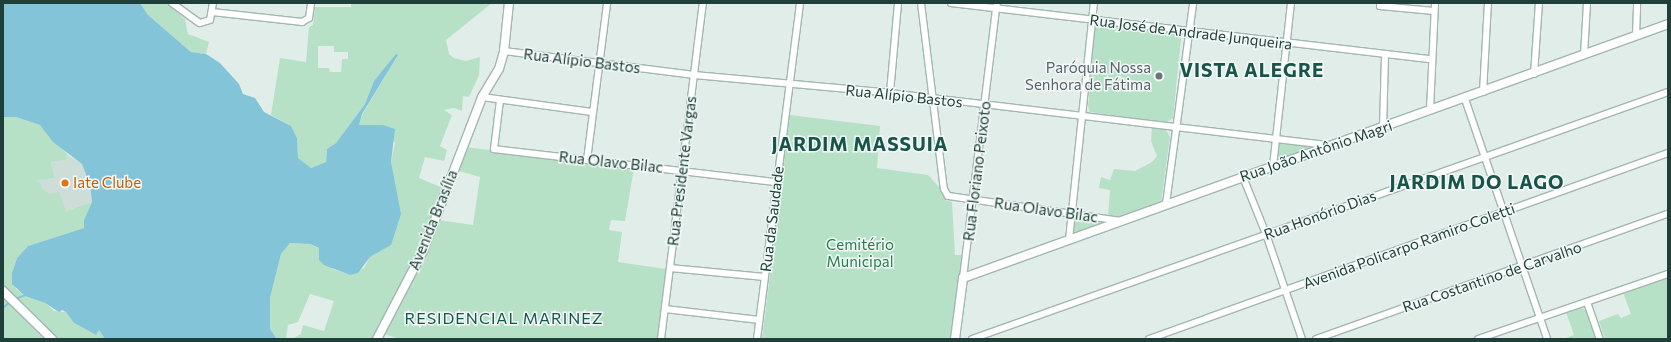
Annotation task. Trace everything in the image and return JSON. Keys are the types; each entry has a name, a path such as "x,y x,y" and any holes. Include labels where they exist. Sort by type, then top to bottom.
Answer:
{"street":[{"path":"172,3 200,23 210,20 213,3"},
{"path":"212,12 302,22 310,18 312,3"},
{"name":"Avenida Brasília","path":"377,339 424,251 482,97 499,69 504,51 509,3"},
{"path":"587,160 606,3"},
{"name":"Rua Presidente Vargas","path":"661,339 703,3"},
{"name":"Rua da Saudade","path":"757,339 788,84 800,3"},
{"path":"890,93 898,3"},
{"path":"921,3 933,99"},
{"name":"Rua José de Andrade Junqueira","path":"951,3 997,6 1190,32 1431,59"},
{"path":"1069,240 1070,213 1094,3"},
{"path":"1166,204 1193,3"},
{"path":"1273,166 1274,139 1291,3"},
{"path":"1430,110 1431,59 1435,3"},
{"path":"1483,92 1488,3"},
{"path":"1534,74 1539,3"},
{"path":"1584,55 1587,3"},
{"path":"1636,36 1638,3"},
{"path":"1380,5 1434,11"},
{"name":"Rua Floriano Peixoto","path":"955,339 986,105 997,6"},
{"name":"Rua João Antônio Magri","path":"963,278 1328,145 1383,128 1430,110 1465,99 1668,24"},
{"name":"Rua Alípio Bastos","path":"504,51 694,75 890,93 1328,145"},
{"path":"1383,128 1385,55"},
{"name":"Rua Honório Dias","path":"972,339 1668,92"},
{"path":"482,97 592,112"},
{"name":"Rua Olavo Bilac","path":"933,99 944,189 948,196 1121,221"},
{"path":"1465,99 1484,157 1505,212 1547,339"},
{"name":"Rua Olavo Bilac","path":"500,100 494,149 776,182"},
{"name":"Avenida Policarpo Ramiro Coletti","path":"1150,339 1668,153"},
{"path":"1243,177 1266,234 1302,339"},
{"name":"Rua Costantino de Carvalho","path":"1316,339 1668,214"},
{"path":"670,268 765,277"},
{"path":"1478,339 1668,274"},
{"path":"3,291 52,339"},
{"path":"1587,302 1600,339"},
{"path":"665,309 759,320"}],"shaded area":[{"name":"Iate Clube","path":"68,155 82,164 90,185 92,202 66,211 42,188 39,180 55,178 51,162 66,160"}],"green space":[{"path":"140,3 166,3 185,19 188,34 209,42 206,54 191,52 148,15"},
{"path":"351,3 492,3 446,40 449,54 454,58 466,61 480,57 479,75 469,97 463,96 462,111 454,108 444,110 452,115 440,146 447,150 444,161 425,157 419,178 443,188 421,249 373,339 292,339 301,334 303,325 324,331 334,301 310,294 298,322 288,325 286,339 277,339 270,329 270,298 281,254 290,243 310,244 320,249 319,252 333,269 350,275 364,268 370,257 391,245 393,178 391,162 395,143 383,125 359,125 362,115 398,55 374,81 365,104 336,143 327,149 326,162 311,168 298,158 297,138 291,126 271,115 280,58 306,62 309,27 313,25 315,7 351,7","holes":["318,46 334,46 334,52 348,52 348,59 342,59 341,72 330,72 329,68 318,68"]},
{"path":"1100,25 1177,34 1181,39 1173,118 1166,123 1090,112 1088,107 1095,28"},
{"name":"Cemitério Municipal","path":"790,115 880,126 877,168 928,175 940,188 945,200 952,202 955,255 962,255 951,339 762,339"},
{"path":"3,117 16,117 40,125 68,155 66,160 51,162 55,178 39,180 42,188 49,194 59,192 66,211 92,202 84,220 84,228 28,246 17,258 12,273 16,289 25,296 45,303 54,311 66,312 74,323 96,335 99,330 105,339 58,339 3,286"},
{"path":"1152,128 1166,130 1170,137 1161,203 1121,217 1108,215 1110,190 1099,188 1101,177 1110,180 1114,169 1135,171 1152,162 1157,156 1151,141"},
{"path":"1281,143 1310,145 1312,148 1280,159 1277,156 1277,145"},
{"path":"465,147 634,168 625,221 611,220 609,230 622,232 618,262 666,269 658,339 399,339 382,333 438,220 473,225 480,177 456,170"},
{"path":"1076,216 1107,222 1074,234 1072,218"},
{"path":"1668,276 1668,339 1605,339 1599,321 1618,314 1621,318 1631,314 1623,292"},
{"path":"3,298 44,339 3,339"},
{"path":"1580,307 1587,311 1597,339 1563,339 1574,335 1566,312"}],"water":[{"path":"3,3 140,3 148,15 191,52 206,54 220,63 239,84 243,94 255,98 264,112 291,126 297,138 298,158 311,168 326,162 327,149 336,143 365,104 374,81 396,54 398,55 362,114 359,125 383,125 395,129 391,162 401,214 391,245 370,257 358,273 350,275 324,265 319,260 319,248 310,244 290,243 281,254 270,298 270,329 277,339 105,339 99,330 96,335 74,323 66,312 62,310 59,312 45,303 25,296 12,284 12,273 17,258 28,246 84,228 84,220 92,202 90,185 82,164 53,142 40,125 16,117 3,117"}],"waterway":[{"path":"15,299 26,295"},
{"path":"3,308 10,302"}],"place":[{"name":"Paróquia Nossa Senhora de Fátima","path":"1159,76"},
{"name":"Iate Clube","path":"65,183"}],"district":[{"name":"VISTA ALEGRE","path":"1252,70"},
{"name":"JARDIM MASSUIA","path":"860,144"},
{"name":"JARDIM DO LAGO","path":"1477,182"},
{"name":"RESIDENCIAL MARINEZ","path":"504,318"}]}
